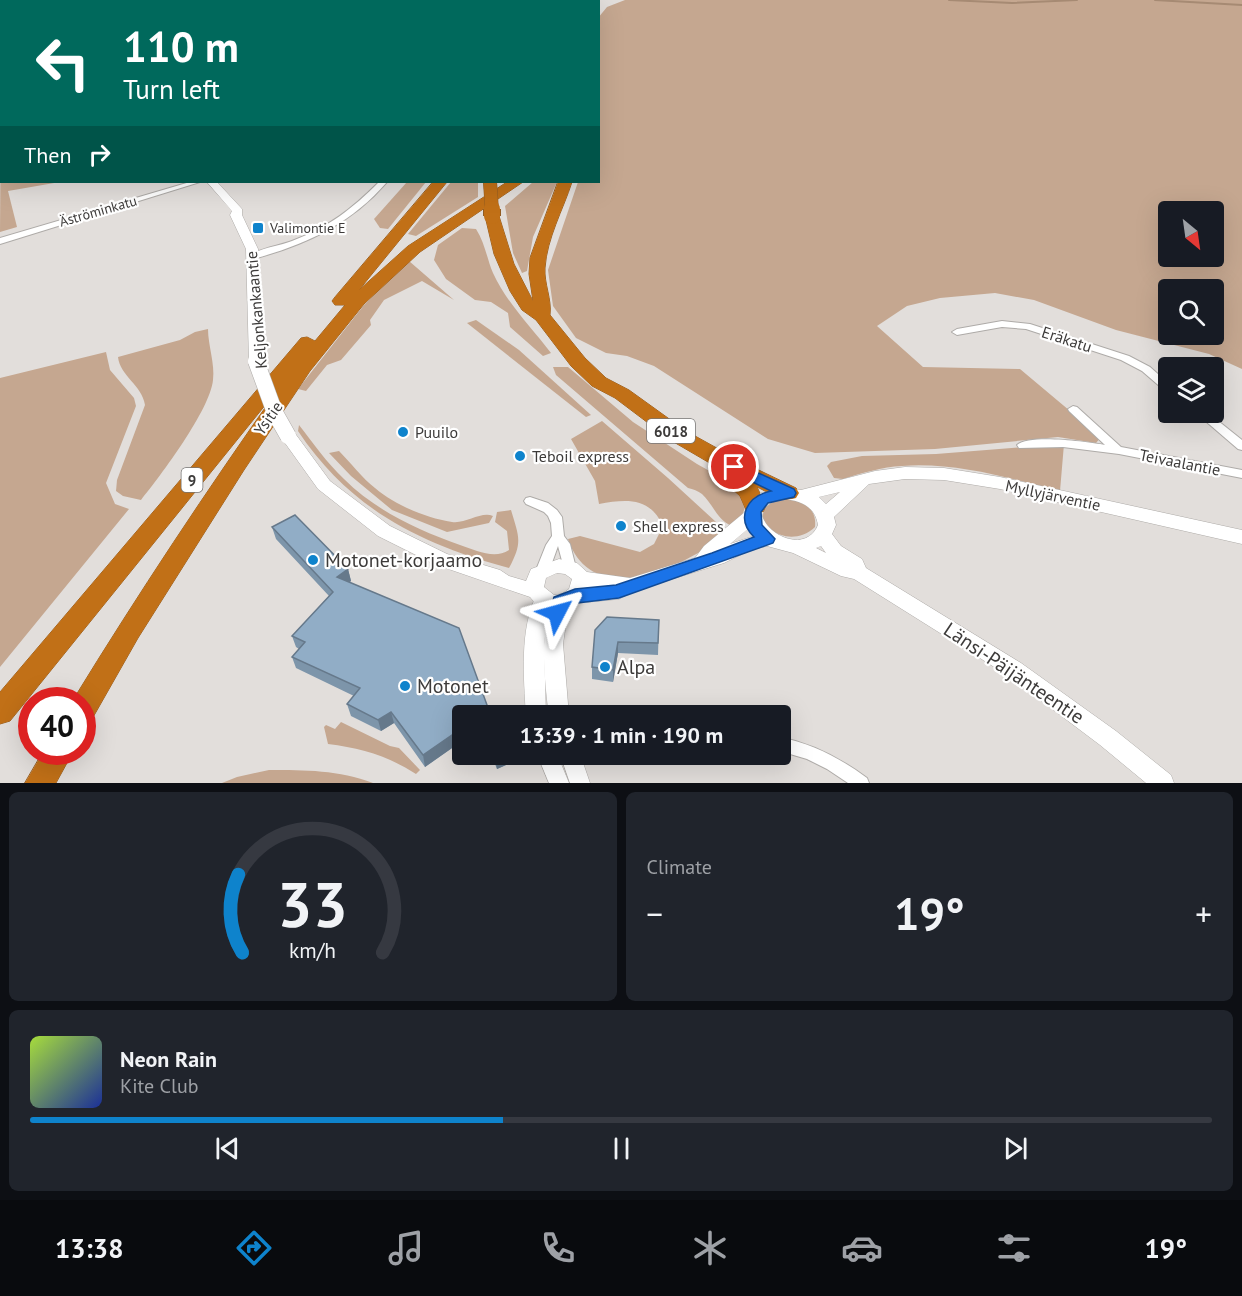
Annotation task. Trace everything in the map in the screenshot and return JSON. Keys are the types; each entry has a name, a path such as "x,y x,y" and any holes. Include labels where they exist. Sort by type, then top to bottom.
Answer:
{"highway":[{"name":"9","path":"0,712 398,248 439,183"},
{"name":"6018","path":"490,183 492,216 500,250 518,291 530,309 541,315 565,347 612,391 622,394 679,436 795,494"},
{"name":"Ysitie","path":"96,687 236,465 303,368 398,248 514,183"},
{"path":"541,315 543,307 538,286 537,266 565,183"},
{"name":"6018","path":"612,391 614,398 638,417 744,484 753,495 753,511"},
{"path":"40,783 51,765"}],"main road":[{"name":"Keljonkankaantie","path":"203,183 230,213 236,215 245,231 253,256 256,361 275,413 288,436 324,485 365,519 418,549 493,575 502,582 619,592 630,585 767,539"},
{"name":"Keljonkankaantie","path":"213,183 234,204 238,211 236,215"},
{"name":"Myllyjärventie","path":"795,494 829,490 850,482 905,473 944,474 1000,483 1242,537"},
{"path":"767,539 780,545 795,546 811,543 823,535 827,525 825,515 863,481"},
{"path":"753,511 769,495 795,494"},
{"name":"6018","path":"795,494 817,504 825,515"},
{"name":"Keljonkankaantie","path":"702,562 710,551 753,511"},
{"name":"6018","path":"753,511 756,528 767,539"},
{"name":"Länsi-Päijänteentie","path":"823,535 835,551 855,564 860,573"},
{"name":"Länsi-Päijänteentie","path":"795,546 848,571 860,573 1014,669 1108,738 1163,783"}],"street":[{"name":"Äströminkatu","path":"0,242 17,234 193,183"},
{"path":"253,256 303,240 327,228 353,212 382,183"},
{"name":"Eräkatu","path":"957,332 1002,324 1027,326 1125,358 1146,369 1158,379"},
{"name":"Teivaalantie","path":"1073,409 1119,450"},
{"path":"1214,423 1242,446"},
{"name":"Teivaalantie","path":"1023,446 1063,443 1119,450 1242,474"},
{"path":"530,501 543,504 551,509 558,522 558,537 552,545 556,585 554,684 558,705"},
{"path":"537,705 534,647 537,619 556,585 564,544 558,537"},
{"path":"791,747 814,753 841,768 861,783"},
{"path":"576,765 580,783"}],"shaded area":[{"path":"625,0 1242,0 1242,369 1224,361 1224,357 1216,357 1174,345 1224,345 1224,279 1158,279 1158,341 1116,330 1034,300 995,293 940,298 907,306 877,326 923,367 1020,369 1101,437 1096,443 1058,437 935,449 815,453 768,439 654,366 627,356 606,353 576,338 553,306 548,270 578,183 600,183 600,16 607,7"},
{"path":"0,183 54,183 8,191 17,227 0,232"},
{"path":"406,183 425,183 388,229 380,228 374,219"},
{"path":"450,183 478,183 478,197 416,236 408,234"},
{"path":"532,183 557,183 533,237 527,271 522,273 513,253 505,206"},
{"path":"462,228 476,229 498,284 551,353 543,356 510,327 508,313 491,302 475,300 446,279 434,260 438,245"},
{"path":"409,261 454,300 422,281 384,300 370,320 371,325 341,360 327,365 306,391 298,389 364,305"},
{"path":"476,320 519,350 591,415 586,417 467,323"},
{"path":"208,329 213,380 203,408 183,442 141,500 123,496 116,491 117,480 145,405 140,392 123,370 118,357 180,340 195,332"},
{"path":"106,352 110,370 134,398 136,406 106,483 115,504 129,509 0,667 0,378"},
{"path":"553,367 568,367 633,422 697,464 740,488 747,503 742,515 732,526 727,523 702,494 688,488 556,375"},
{"path":"602,421 728,533 689,558 642,576 619,578 598,574 580,561 568,539 580,536 640,552 654,544 663,526 651,510 637,502 619,501 599,504 595,481 571,439"},
{"path":"299,425 320,453 356,490 398,518 444,539 485,553 503,553 509,550 507,531 495,522 497,512 511,510 518,545 509,568 446,547 390,520 340,482 298,431"},
{"path":"1064,444 1060,491 982,472 942,466 895,467 843,479 834,478 827,466 831,462 862,456 936,454"},
{"path":"339,451 375,488 411,510 452,522 484,515 493,516 489,523 447,532 392,510 351,476 329,453"},
{"path":"785,498 807,506 814,514 815,527 802,535 790,537 778,534 769,528 764,520 764,511 770,504"},
{"path":"341,722 390,746 399,748 420,770 416,774 395,762 374,754 328,744 324,727 326,725 335,729"},
{"path":"269,770 335,773 373,783 222,783"}],"building":[{"name":"Motonet","path":"295,515 348,569 337,577 459,628 487,705 452,705 452,735 423,755 391,712 378,720 347,704 360,688 292,657 305,642 292,636 333,592 272,527"},
{"name":"Alpa","path":"607,617 659,620 658,643 618,642 613,670 592,667 595,630"}],"waterway":[{"path":"949,0 1012,3 1077,0"},
{"path":"1155,0 1242,5"}],"place":[{"name":"Valimontie E","path":"258,228"},
{"name":"Puuilo","path":"403,432"},
{"name":"Teboil express","path":"520,456"},
{"name":"Shell express","path":"621,526"},
{"name":"Motonet-korjaamo","path":"313,560"},
{"name":"Alpa","path":"605,667"},
{"name":"Motonet","path":"405,686"}],"route":[{"path":"557,613 560,602 575,596 619,592 630,585 686,569 718,558 745,545 767,539 753,522 755,506 769,495 788,493 734,467"}]}
